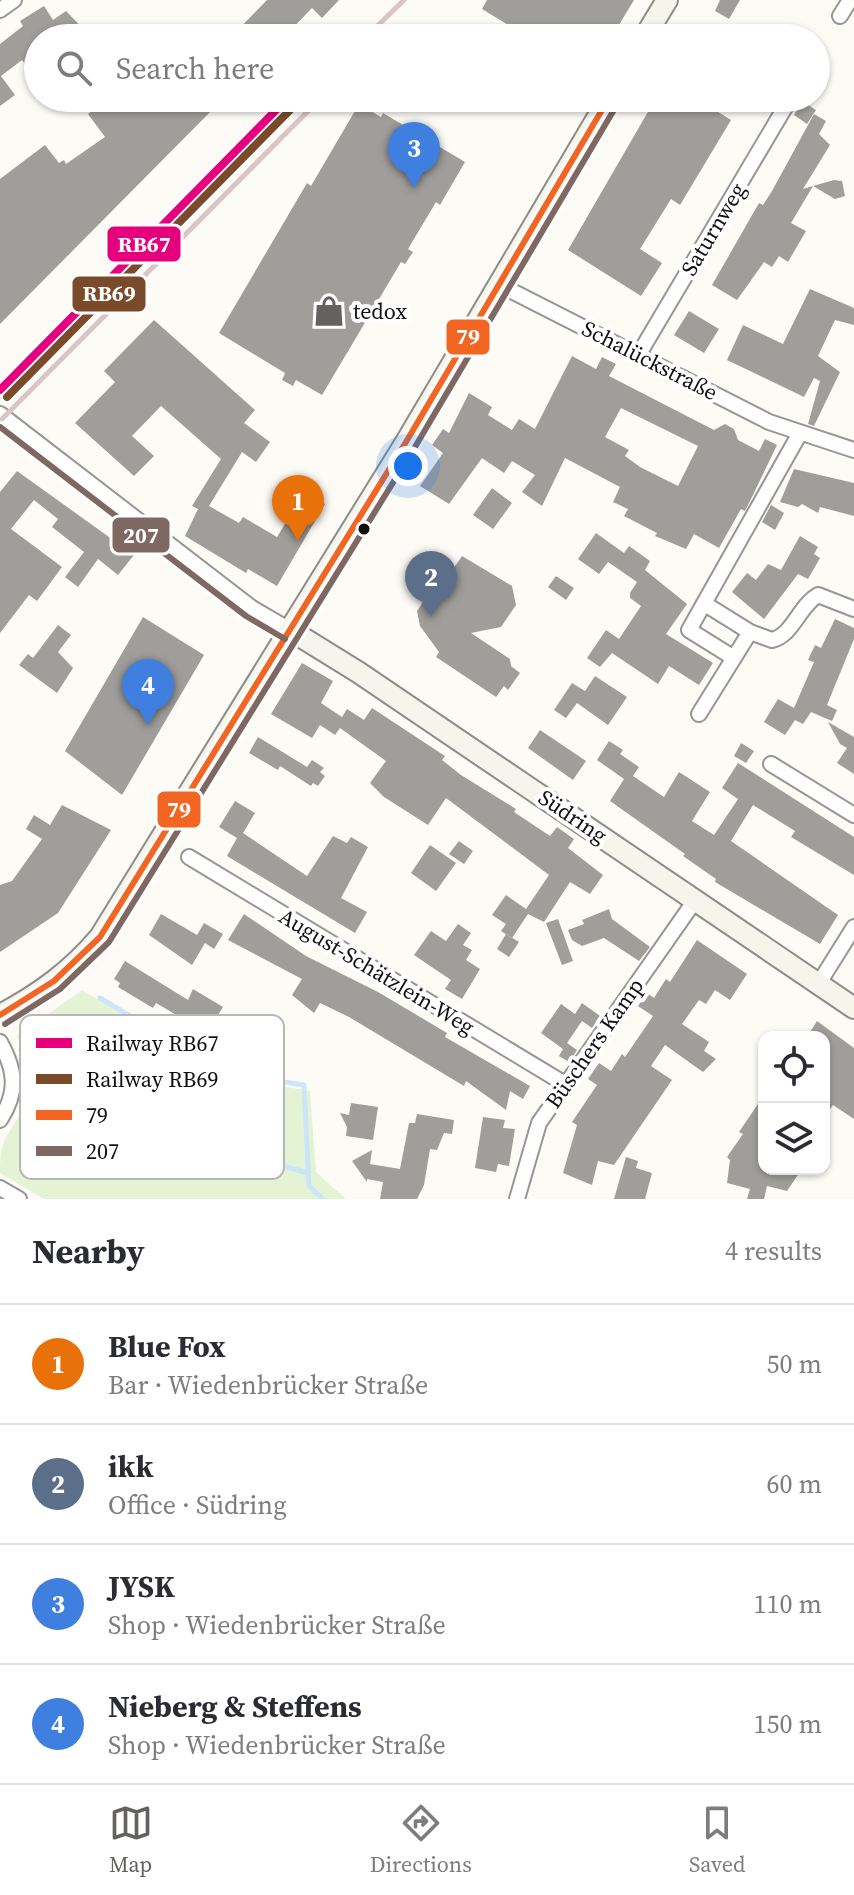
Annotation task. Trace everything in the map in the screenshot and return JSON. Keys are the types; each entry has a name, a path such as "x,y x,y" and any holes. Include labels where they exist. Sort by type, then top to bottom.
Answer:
{"street":[{"path":"0,10 14,0"},
{"path":"652,24 667,0"},
{"path":"840,16 850,0"},
{"path":"0,1015 29,1000 64,975 100,937 500,285 601,112"},
{"name":"Saturnweg","path":"639,354 782,112"},
{"name":"Schalückstraße","path":"500,285 769,422 854,450"},
{"path":"0,414 239,598 290,630"},
{"path":"734,658 689,630 800,433"},
{"path":"705,604 765,639 779,638 810,600 818,595 854,609"},
{"name":"Südring","path":"290,630 322,648 854,1008"},
{"path":"699,714 750,632"},
{"path":"771,764 854,815"},
{"name":"August-Schätzlein-Weg","path":"189,857 565,1084"},
{"name":"Büschers Kamp","path":"517,1199 539,1123 696,899"},
{"path":"819,983 854,927"},
{"path":"0,1042 15,1079 12,1102 0,1120"},
{"path":"0,1188 19,1199"}],"green space":[{"path":"82,990 123,1015 47,1015"},
{"path":"284,1086 310,1091 316,1172 346,1199 44,1199 0,1173 4,1141 20,1115 20,1179 284,1179"}],"building":[{"path":"267,0 339,0 322,18 312,8 297,24 244,24"},
{"path":"487,0 634,0 619,24 507,24 482,9"},
{"path":"720,0 740,0 729,19 715,11"},
{"path":"44,6 53,20 66,11 79,24 24,24 24,63 22,60 1,76 15,95 0,106 0,44 23,26 20,21"},
{"path":"210,112 0,324 0,179 45,145 59,163 64,160 66,164 105,137 88,114"},
{"path":"354,112 373,112 381,117 383,113 465,162 440,205 436,202 408,249 413,252 405,264 401,262 322,395 296,380 293,386 282,380 285,373 219,333 307,183 311,186"},
{"path":"648,112 718,112 731,120 680,205 671,199 640,249 662,263 641,296 568,250"},
{"path":"796,112 815,112 807,124 794,115"},
{"path":"814,114 826,121 819,134 830,145 803,189 813,186 791,223 806,231 788,262 779,256 772,267 764,262 737,300 712,285 759,203 763,205 772,191"},
{"path":"842,181 845,196 835,199 813,186"},
{"path":"810,289 854,308 854,325 835,320 818,356 840,372 814,426 808,424 820,381 814,378 804,397 727,360 743,325 783,344"},
{"path":"689,311 719,329 704,353 674,335"},
{"path":"154,320 255,410 244,423 270,442 256,462 242,452 209,506 239,523 243,517 277,537 291,514 285,511 298,489 325,504 277,586 248,569 246,573 185,536 198,509 192,506 221,459 161,406 132,436 154,456 134,476 75,423 115,382 104,371"},
{"path":"572,356 596,369 602,357 616,364 609,376 714,430 725,424 734,429 738,440 759,451 765,439 777,445 745,511 741,509 719,548 694,534 686,549 655,536 657,533 624,516 628,509 613,502 620,487 565,458 542,506 522,492 535,475 512,461 504,473 482,458 449,504 420,486 443,453 432,445 443,429 449,433 469,393 492,407 488,415 512,430 519,419 535,429","holes":["621,408 698,446 678,486 640,467 625,456 629,450 605,437"]},
{"path":"794,469 854,483 854,516 820,507 818,513 802,504 798,507 780,502"},
{"path":"17,471 134,555 118,575 98,559 78,587 65,577 84,552 52,527 58,519 34,500 11,529 62,567 37,601 29,595 0,633 0,492"},
{"path":"492,488 512,503 493,529 473,515"},
{"path":"771,505 784,513 775,530 762,522"},
{"path":"596,533 624,553 629,546 650,561 645,570 687,604 666,634 713,663 699,685 669,666 658,684 612,653 600,667 587,658 606,630 619,639 641,606 630,598 637,582 608,562 599,574 578,559"},
{"path":"800,536 818,547 814,554 820,558 808,579 798,574 764,619 732,592 747,573 756,580 768,564 781,570"},
{"path":"462,556 512,586 516,605 501,627 471,633 510,659 511,666 520,673 508,690 504,686 496,697 436,657 439,652 420,626 417,611 426,598 434,597"},
{"path":"556,576 574,588 566,600 548,587"},
{"path":"143,617 204,655 122,795 65,751"},
{"path":"835,619 854,628 854,639 827,705 837,710 832,721 811,712 803,724 795,720 785,735 764,722 778,699 794,708 814,662 808,660 815,645 821,648"},
{"path":"58,625 71,635 58,652 73,668 57,693 19,665 28,654 33,658"},
{"path":"302,663 333,681 321,703 342,717 347,709 364,720 372,708 445,756 442,760 461,775 516,809 514,812 550,836 557,827 574,839 568,848 603,875 590,894 570,882 544,922 528,914 512,938 501,931 506,924 492,915 506,895 526,909 549,875 446,798 428,825 384,797 370,783 386,761 340,728 335,735 320,725 312,738 271,714"},
{"path":"595,676 627,697 608,725 577,703 566,718 554,710 572,683 585,691"},
{"path":"828,722 854,737 854,774 837,763 847,748 840,744"},
{"path":"540,730 586,761 573,780 528,748"},
{"path":"258,737 307,767 312,760 324,768 320,772 325,776 318,786 313,783 311,786 280,766 278,770 249,753"},
{"path":"609,741 623,750 620,754 639,767 633,776 664,797 679,772 710,792 692,821 714,835 738,799 722,788 738,763 854,837 854,875 791,837 795,831 753,805 731,841 838,915 820,944 715,882 716,879 683,856 685,854 610,801 624,779 597,760"},
{"path":"741,743 754,751 746,763 734,756"},
{"path":"235,801 255,813 243,833 307,876 333,836 347,843 351,837 368,847 341,898 367,912 355,933 227,856 237,838 219,827"},
{"path":"62,805 111,830 58,913 0,952 0,885 12,881 42,839 26,829 34,815 50,825"},
{"path":"459,841 473,851 464,864 449,854"},
{"path":"430,845 456,863 436,891 411,873"},
{"path":"609,909 612,919 650,947 639,961 604,938 582,946 572,940 568,930 584,924 582,920"},
{"path":"161,914 197,935 204,923 223,934 214,949 205,943 192,965 149,935"},
{"path":"244,914 306,956 378,992 447,1033 445,1037 530,1086 523,1099 510,1091 506,1110 466,1081 464,1086 349,1017 320,1003 314,1013 292,995 302,979 228,940"},
{"path":"558,919 573,961 562,965 546,923"},
{"path":"458,924 471,933 463,945 472,950 466,960 480,969 462,999 445,989 451,980 414,955 431,931 446,941"},
{"path":"506,934 519,942 509,957 497,949"},
{"path":"697,940 747,974 730,1000 715,990 706,1004 699,1000 682,1024 709,1042 704,1051 716,1059 703,1072 665,1045 651,1066 672,1080 614,1165 598,1161 592,1185 563,1173 577,1125 572,1122 597,1085 588,1079 599,1063 611,1071 622,1054 625,1057 653,1016 638,1006 647,993 654,998 666,979 670,982"},
{"path":"125,961 188,1000 193,989 223,1007 218,1015 176,1015 156,1003 153,1008 118,987 120,983 114,979"},
{"path":"582,1003 600,1016 592,1028 582,1021 567,1043 577,1050 569,1062 559,1056 563,1049 541,1033 561,1004 575,1014"},
{"path":"817,1021 854,1048 854,1119 833,1105 830,1109 830,1031 811,1031"},
{"path":"351,1103 378,1107 373,1140 346,1136 347,1127 340,1113 349,1115"},
{"path":"758,1104 758,1175 798,1175 787,1191 767,1186 764,1199 747,1199 750,1189 727,1183 730,1160 727,1157 743,1134 739,1132"},
{"path":"417,1114 454,1120 452,1134 444,1133 437,1150 430,1149 424,1185 417,1199 380,1199 383,1182 367,1179 367,1182 352,1161 372,1150 370,1164 400,1169 409,1123 415,1123"},
{"path":"483,1117 505,1120 503,1128 515,1129 509,1166 498,1164 496,1172 475,1168"},
{"path":"626,1157 638,1161 636,1168 652,1173 645,1199 614,1199"}],"waterway":[{"path":"100,998 128,1015"},
{"path":"284,1082 304,1085 309,1186 323,1199"},
{"path":"284,1165 308,1173"}],"railway":[{"path":"379,24 404,0"},
{"path":"0,421 307,112"}],"rail line":[{"name":"RB67","path":"0,390 274,112"},
{"name":"RB69","path":"7,397 288,112"}],"transit line":[{"name":"79","path":"0,1015 54,981 100,937 406,442 601,112"},
{"name":"207","path":"5,1024 60,989 109,942 415,447 613,112"},
{"name":"207","path":"0,427 246,616 285,639"}],"place":[{"name":"JYSK","path":"414,188"},
{"name":"tedox","path":"329,311"},
{"name":"Blue Fox","path":"298,541"},
{"name":"ikk","path":"431,617"},
{"name":"Nieberg & Steffens","path":"148,725"}]}
